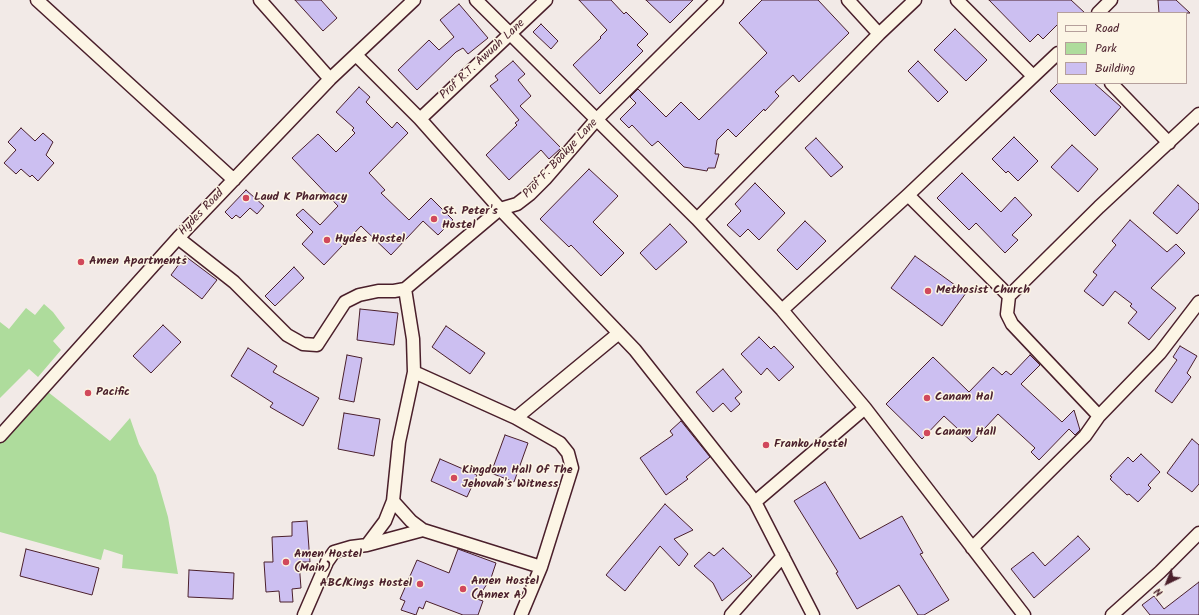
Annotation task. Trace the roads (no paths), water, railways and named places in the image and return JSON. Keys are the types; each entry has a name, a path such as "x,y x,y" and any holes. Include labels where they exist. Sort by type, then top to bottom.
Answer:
{"street":[{"path":"37,0 234,180"},
{"path":"260,0 330,79"},
{"name":"Hydes Road","path":"0,436 178,238 330,79 414,0"},
{"path":"476,0 697,219 782,310 865,408 1024,615"},
{"name":"Prof R.T. Awuah Lane","path":"420,119 546,0"},
{"name":"Prof F. Boakye Lane","path":"405,289 500,209 517,204 530,194 596,120 717,0"},
{"path":"848,0 879,34"},
{"path":"697,219 879,34 915,0"},
{"path":"957,0 1033,76"},
{"path":"1099,12 1111,0"},
{"path":"782,310 908,195 1057,54"},
{"path":"356,55 420,119 500,209 635,350 755,502 813,615"},
{"path":"1113,84 1169,143"},
{"path":"1099,416 1012,324 1007,314 1009,296 1099,207 1199,114"},
{"path":"908,195 1009,296"},
{"path":"178,238 234,282 287,335 303,344 317,345 346,302 359,295 378,291 405,289 412,339 414,372 398,442 393,501 385,521 367,545"},
{"path":"972,548 1085,436 1099,416 1160,353 1199,302"},
{"path":"516,418 619,333"},
{"path":"414,372 516,418 560,442 568,453 572,468 541,567 521,615"},
{"path":"755,502 865,408"},
{"path":"393,501 411,521 423,530 541,567"},
{"path":"304,615 330,556 345,548 367,545 423,530"},
{"path":"1112,615 1160,572 1199,533"},
{"path":"731,615 783,556"}],"place":[{"name":"Laud K Pharmacy","path":"246,198"},
{"name":"St. Peter's Hostel","path":"434,219"},
{"name":"Hydes Hostel","path":"327,240"},
{"name":"Amen Apartments","path":"81,262"},
{"name":"Methosist Church","path":"928,291"},
{"name":"Pacific","path":"88,393"},
{"name":"Canam Hal","path":"927,398"},
{"name":"Canam Hall","path":"927,433"},
{"name":"Franko Hostel","path":"766,445"},
{"name":"Kingdom Hall Of The Jehovah's Witness","path":"454,478"},
{"name":"Amen Hostel (Main)","path":"286,562"},
{"name":"ABC/Kings Hostel","path":"420,584"},
{"name":"Amen Hostel (Annex A)","path":"463,589"}]}
